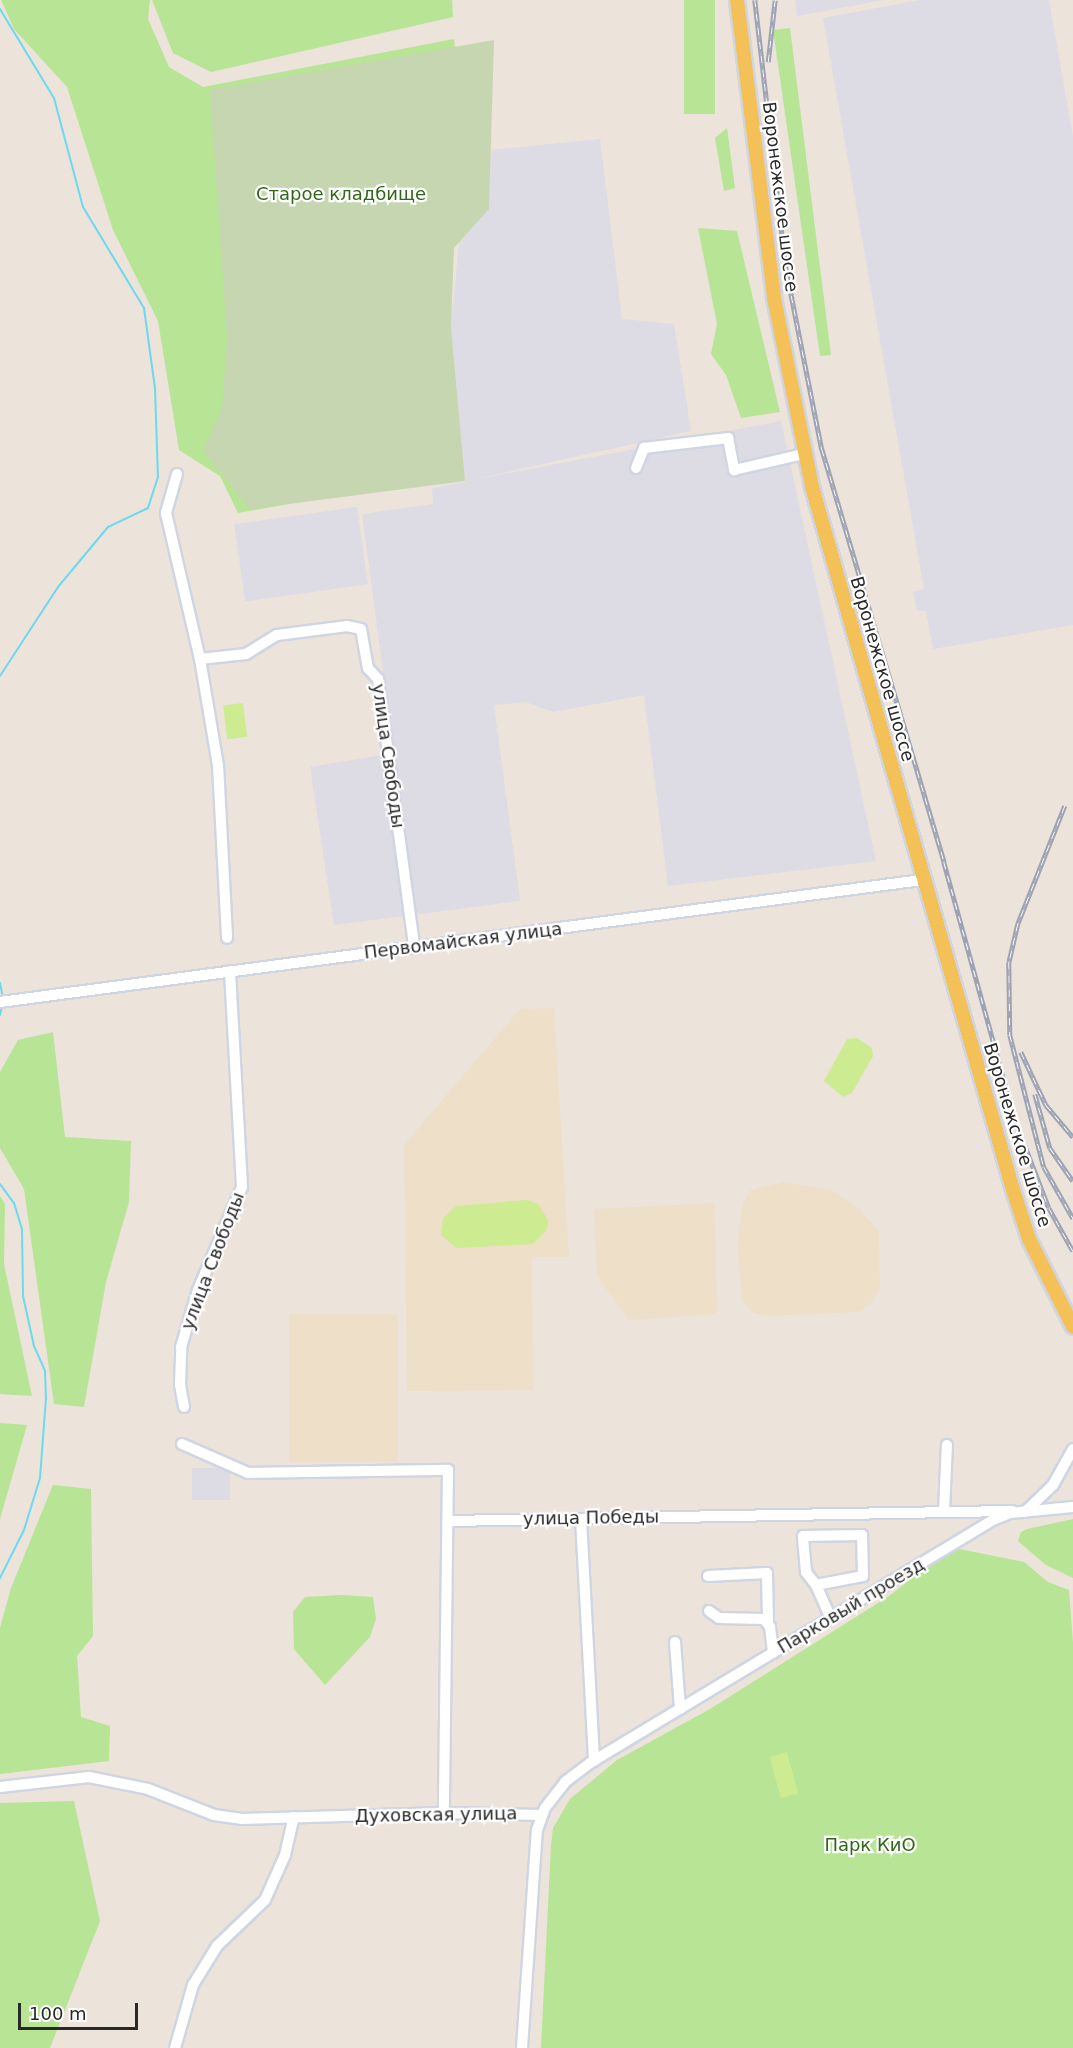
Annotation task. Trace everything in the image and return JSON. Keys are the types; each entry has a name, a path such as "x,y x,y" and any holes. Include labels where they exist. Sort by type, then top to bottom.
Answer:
{"main road":[{"name":"Воронежское шоссе","path":"737,0 774,298 804,454 922,880 1019,1209 1029,1239 1069,1307 1073,1327"}],"street":[{"path":"636,468 644,448 728,438 734,470 804,454"},
{"path":"177,474 166,513 200,659 218,765 227,938"},
{"name":"улица Свободы","path":"200,659 246,654 277,635 347,627 361,629 368,668 378,679 414,947"},
{"name":"Первомайская улица","path":"2,1002 922,880"},
{"name":"улица Свободы","path":"184,1407 180,1385 181,1347 202,1280 242,1187 230,971"},
{"path":"182,1444 230,1462 248,1473 448,1470 444,1813"},
{"path":"944,1510 947,1445"},
{"path":"1025,1512 1056,1481 1073,1449"},
{"name":"Парковый проезд","path":"542,1815 565,1782 594,1761 995,1519 1025,1512 1073,1507"},
{"name":"улица Победы","path":"448,1521 944,1510 1025,1512"},
{"path":"581,1519 594,1761"},
{"path":"816,1585 863,1575 862,1535 803,1536 806,1572 816,1585 830,1617"},
{"path":"708,1576 767,1573 768,1622 773,1653"},
{"path":"710,1611 719,1618 768,1622"},
{"path":"675,1642 680,1709"},
{"name":"Духовская улица","path":"0,1787 89,1777 148,1789 214,1815 241,1819 444,1813 542,1815 537,1835 522,2048"},
{"path":"175,2048 193,1985 217,1946 266,1900 276,1879 294,1817"}],"shaded area":[{"path":"795,0 884,0 797,16"},
{"path":"920,0 1049,0 1073,137 1073,625 933,649 926,611 917,611 913,592 924,589 823,18"},
{"path":"600,139 622,319 674,324 691,431 467,481 781,421 876,861 668,886 644,695 553,712 526,702 494,705 520,901 334,925 310,767 394,753 362,514 433,504 432,488 465,482 451,326 459,243 489,209 491,150"},
{"path":"357,507 368,584 245,601 234,524"},
{"path":"554,1008 569,1257 532,1257 533,1390 407,1391 404,1145 520,1009"},
{"path":"783,1182 831,1190 860,1209 879,1232 880,1288 872,1302 858,1312 768,1316 753,1313 742,1300 737,1244 743,1203 751,1190"},
{"path":"715,1203 717,1314 629,1320 597,1276 594,1209"},
{"path":"289,1314 398,1314 398,1462 289,1462"},
{"path":"192,1468 230,1468 230,1500 192,1500"}],"green space":[{"name":"Старое кладбище","path":"1,0 150,0 148,19 169,67 203,87 454,39 457,78 437,236 456,474 238,513 220,476 179,450 158,321 113,230 67,87 14,29"},
{"path":"152,0 452,0 453,17 211,72 173,53"},
{"path":"684,0 715,0 715,114 684,114"},
{"path":"790,28 831,355 820,356 773,30"},
{"name":"Старое кладбище","path":"494,40 489,209 454,248 451,327 465,481 250,509 203,450 222,408 227,338 210,90"},
{"path":"727,128 735,188 724,191 715,138"},
{"path":"698,228 737,231 780,412 741,418 726,375 711,354 717,324"},
{"path":"243,703 247,737 227,739 223,705"},
{"path":"53,1032 65,1137 131,1141 129,1202 106,1282 84,1407 54,1404 24,1189 0,1148 0,1072 18,1040"},
{"path":"857,1038 872,1048 873,1056 852,1093 843,1097 824,1081 847,1039"},
{"path":"0,1196 5,1204 4,1264 32,1396 0,1394"},
{"path":"527,1200 538,1204 548,1220 547,1230 533,1244 456,1248 441,1235 443,1218 456,1206"},
{"path":"0,1423 27,1425 0,1519"},
{"path":"53,1485 91,1489 93,1636 77,1656 81,1717 110,1726 109,1761 0,1774 0,1628 11,1588"},
{"path":"1073,1519 1073,1578 1046,1565 1018,1541 1021,1532 1027,1529"},
{"name":"Парк КиО","path":"959,1549 1024,1562 1048,1582 1069,1590 1073,1643 1073,2048 541,2048 551,1845 553,1828 570,1799 617,1760 710,1709 889,1596 947,1551"},
{"path":"341,1595 373,1597 376,1619 370,1637 325,1685 294,1649 293,1612 305,1597"},
{"path":"787,1752 798,1794 781,1798 770,1757"},
{"path":"74,1801 100,1921 50,2048 0,2048 0,1803"}],"waterway":[{"path":"0,9 54,98 83,207 144,308 155,388 158,477 148,508 108,527 58,587 0,676"},
{"path":"0,983 3,998"},
{"path":"0,1015 2,1006"},
{"path":"0,1184 14,1203 22,1230 23,1296 34,1346 45,1371 46,1398 40,1478 24,1530 0,1578"}],"railway":[{"path":"755,0 786,268 822,449 944,862 1014,1117 1049,1208 1073,1251"},
{"path":"768,62 775,0"},
{"path":"1065,806 1018,924 1009,962 1010,1035 1044,1167 1073,1218"},
{"path":"1021,1052 1046,1105 1073,1137"},
{"path":"1035,1094 1050,1148 1073,1181"}]}
